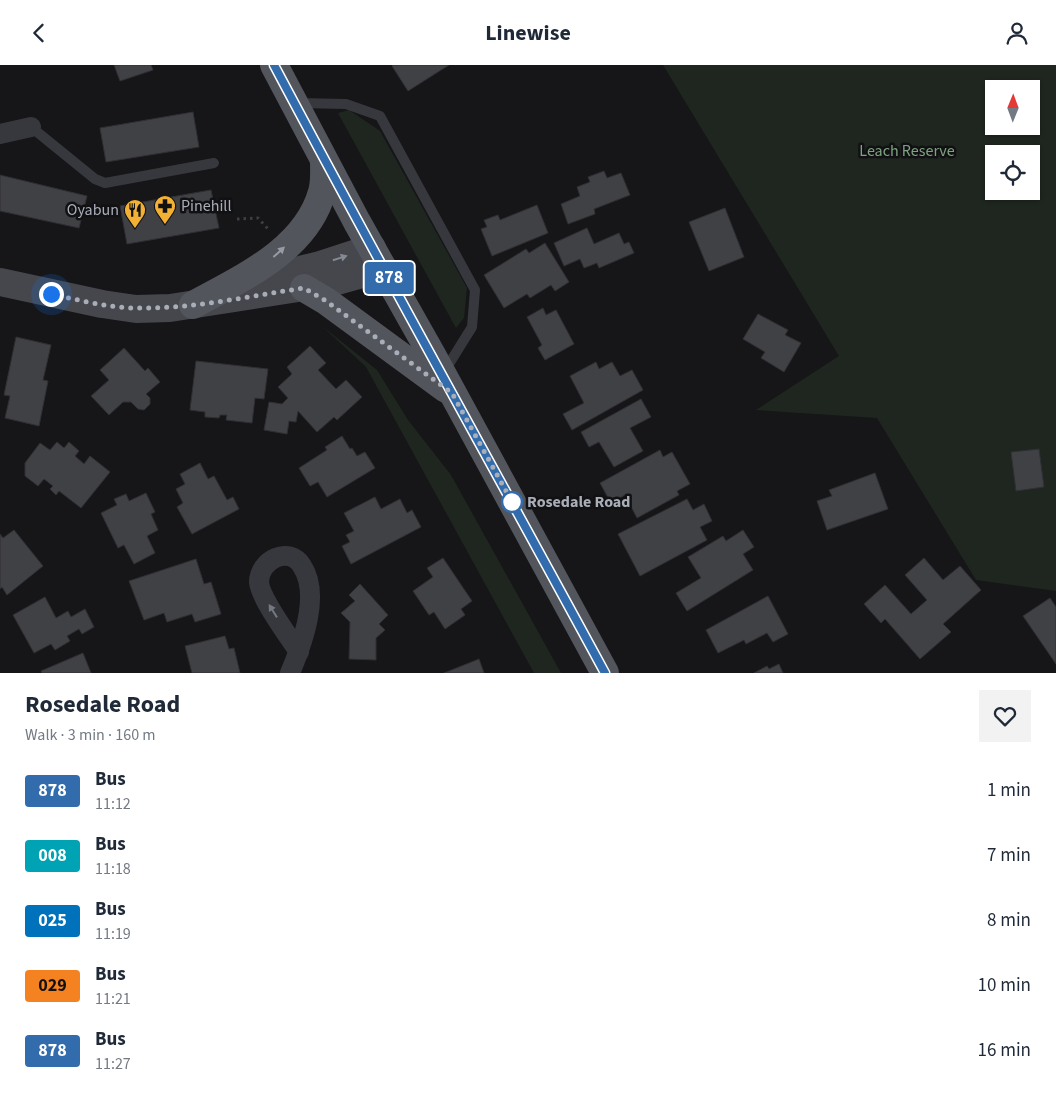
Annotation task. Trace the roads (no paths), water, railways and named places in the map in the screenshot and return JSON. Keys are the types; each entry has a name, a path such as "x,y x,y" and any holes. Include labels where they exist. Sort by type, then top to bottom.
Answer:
{"main road":[{"path":"274,65 324,161 605,673"},
{"path":"193,305 270,260 298,235 314,214 323,190 324,161"},
{"path":"0,282 102,305 136,309 170,308 330,283 377,258"},
{"path":"193,305 249,283 320,265 377,258"},
{"path":"304,288 447,384"}],"street":[{"path":"0,134 31,127"},
{"path":"290,673 299,652"}],"lane":[{"path":"294,103 346,104 380,116 476,290 472,327 447,384"},
{"path":"31,127 95,179 105,183 214,163"}],"place":[{"name":"Pinehill","path":"165,225"},
{"name":"Oyabun","path":"135,229"},
{"name":"Rosedale Road","path":"512,502"}],"park label":[{"name":"Leach Reserve","path":"907,151"}]}
